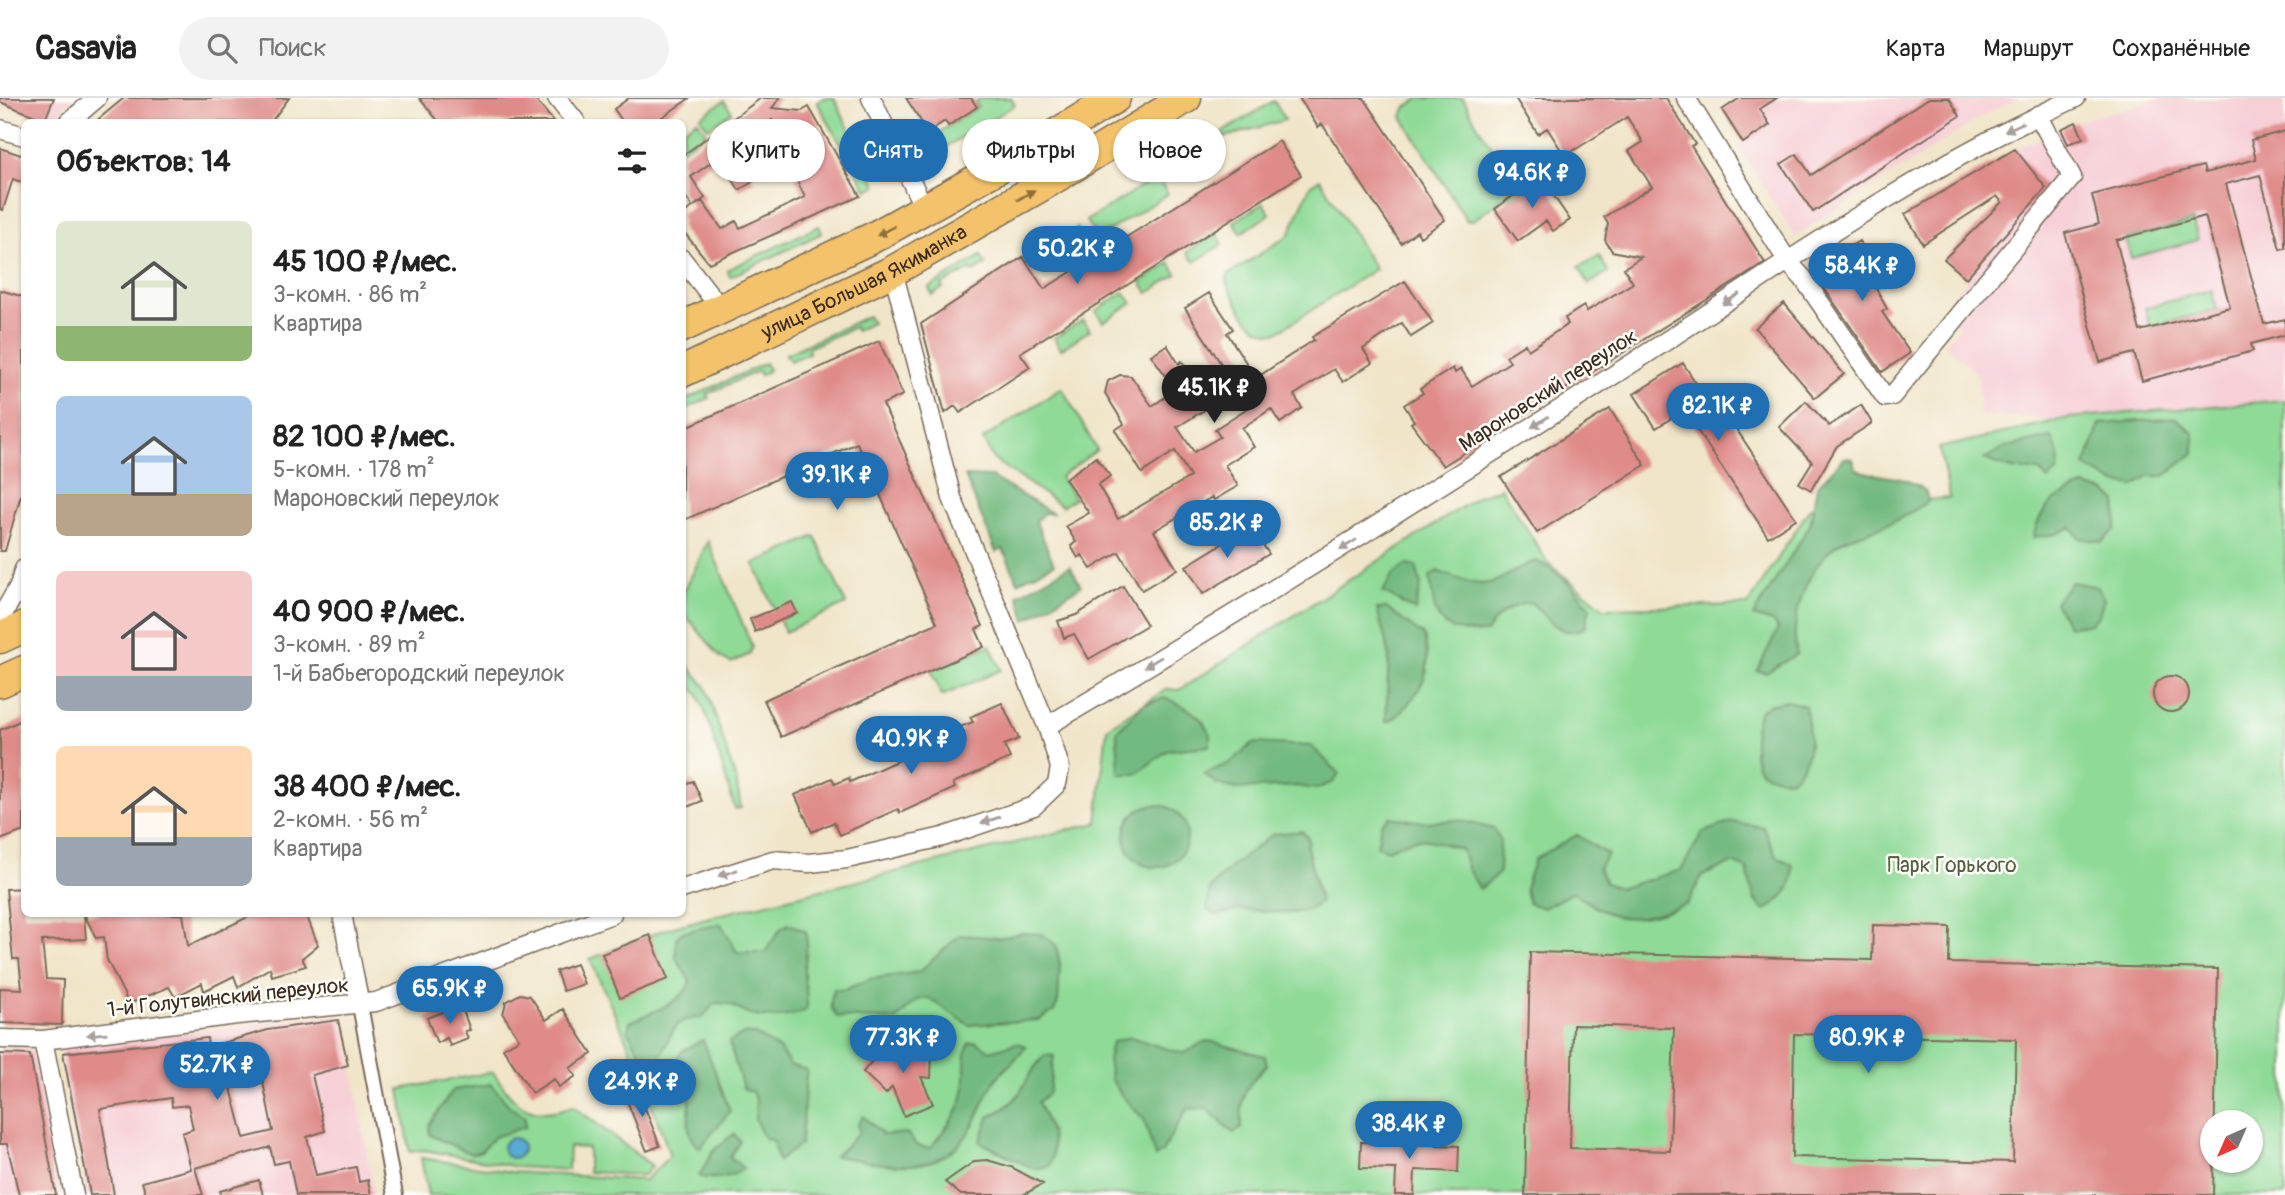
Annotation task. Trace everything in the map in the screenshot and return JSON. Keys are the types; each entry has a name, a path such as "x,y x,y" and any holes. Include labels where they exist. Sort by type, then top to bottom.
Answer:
{"main road":[{"name":"улица Большая Якиманка","path":"686,325 925,210 1115,98"},
{"name":"улица Большая Якиманка","path":"686,370 893,271 1044,186 1185,98"},
{"path":"0,638 21,628"},
{"path":"0,682 21,672"}],"street":[{"path":"72,119 97,98"},
{"path":"557,98 574,119"},
{"path":"871,98 925,210"},
{"path":"1686,98 1788,262 1803,278 1885,397 1892,396 2072,177 2038,115"},
{"name":"Мароновский переулок","path":"1046,726 1342,549 1788,262 1995,136 2076,98"},
{"path":"0,129 21,135"},
{"path":"686,265 721,309"},
{"path":"686,888 774,860 809,863 847,859 943,837 1034,806 1052,792 1057,784 1060,767 1046,726 952,498 893,271"},
{"path":"0,619 21,579"},
{"path":"343,917 395,1195"},
{"name":"1-й Голутвинский переулок","path":"0,1039 43,1040 237,1014 376,1002 604,917"},
{"path":"43,1040 74,1195"}],"shaded area":[{"path":"0,98 74,98 50,119 10,107 0,107"},
{"path":"1776,98 2019,98 1984,115 1795,236 1738,147 1770,125 1760,109"},
{"path":"2163,98 2285,98 2285,400 2058,420 1980,415 1978,375 1945,344 1960,327 1941,310 2045,188 2015,149 2076,122"},
{"path":"338,1015 343,1019 352,1064 374,1195 86,1195 60,1054 65,1046"},
{"path":"0,1048 28,1048 35,1057 63,1195 0,1195"}],"green space":[{"path":"824,98 834,98 844,119 839,119 839,141 817,102"},
{"path":"982,98 1011,98 1015,105 992,119 962,119 962,137 948,146 948,126 978,107 975,102"},
{"path":"1420,98 1463,98 1476,123 1529,202 1519,210 1508,195 1473,220 1467,221 1402,117 1405,108"},
{"path":"724,101 732,112 722,119 707,119 707,127 700,117"},
{"path":"1274,101 1285,120 1226,137 1226,130"},
{"path":"697,120 706,133 686,147 686,128"},
{"path":"1320,179 1375,269 1276,333 1267,332 1251,323 1245,316 1226,282 1228,275 1289,235 1310,186"},
{"path":"862,182 875,182 877,186 867,190"},
{"path":"1149,182 1160,182 1168,194 1097,238 1086,221"},
{"path":"1263,203 1270,214 1241,233 1234,222"},
{"path":"2193,221 2198,240 2131,258 2126,239"},
{"path":"819,226 822,233 730,277 727,270"},
{"path":"1077,228 1087,245 1051,267 1044,255 1064,242 1062,238"},
{"path":"1216,233 1223,244 1194,262 1187,252"},
{"path":"981,256 986,265 973,272 971,269 941,285 943,288 932,295 929,288"},
{"path":"1599,256 1608,272 1589,284 1579,267"},
{"path":"1170,263 1177,274 1148,293 1141,282"},
{"path":"2211,290 2217,309 2150,327 2145,308"},
{"path":"1124,292 1132,303 1103,322 1096,311"},
{"path":"868,316 872,323 856,331 854,327 808,348 809,353 790,361 786,354"},
{"path":"1083,320 1090,330 1061,349 1054,338"},
{"path":"765,363 769,370 760,375 758,371 707,394 709,398 686,409 686,400"},
{"path":"1062,388 1097,450 1060,477 1075,498 1062,506 993,459 983,439"},
{"name":"Парк Горького","path":"2285,400 2285,1195 428,1195 421,1158 512,1172 645,1180 670,1156 640,1070 590,959 663,930 714,916 1097,823 1107,728 1167,689 1179,690 1479,496 1501,488 1548,563 1604,608 1748,605 1810,508 1950,498 1939,448 2068,418"},
{"path":"2177,418 2194,434 2194,453 2165,476 2148,476 2134,486 2114,483 2085,466 2100,424"},
{"path":"2052,437 2059,456 2058,471 2048,480 2040,471 2012,469 1984,459 2006,447"},
{"path":"1844,458 1853,459 1855,468 1864,472 1917,485 1926,492 1928,502 1896,520 1844,540 1832,549 1811,575 1804,590 1796,623 1797,654 1766,673 1757,671 1778,629 1772,622 1753,616 1810,525 1817,486"},
{"path":"965,476 991,477 1054,514 1043,513 1036,522 1054,564 1018,582 1003,549 996,552"},
{"path":"2084,486 2105,492 2117,501 2116,529 2102,542 2080,538 2071,527 2057,534 2033,537 2040,517 2050,504"},
{"path":"815,536 846,604 785,632 754,564"},
{"path":"708,541 752,646 750,654 731,663 720,657 686,616 686,588"},
{"path":"1536,561 1559,575 1585,601 1590,608 1585,627 1577,631 1562,630 1532,603 1505,612 1494,621 1486,633 1457,630 1448,626 1437,614 1430,577 1437,571 1482,584 1501,579"},
{"path":"1405,565 1416,566 1421,584 1415,611 1383,592 1392,576"},
{"path":"1070,566 1081,586 1026,620 1018,595"},
{"path":"2071,582 2098,587 2104,600 2099,615 2090,624 2068,626 2055,602"},
{"path":"1386,608 1424,636 1427,665 1424,680 1415,695 1398,715 1386,722 1389,653 1377,609"},
{"path":"990,645 1001,670 942,696 931,671"},
{"path":"686,663 706,687 736,780 741,808 735,809 698,694 686,681"},
{"path":"1164,698 1197,715 1208,729 1209,746 1168,750 1136,774 1119,774 1117,731 1144,704"},
{"path":"1787,701 1805,706 1809,726 1807,755 1798,772 1790,780 1762,772 1754,752 1760,711 1768,705"},
{"path":"1253,743 1311,746 1339,773 1334,782 1316,789 1296,786 1236,789 1217,784 1204,774 1230,763"},
{"path":"1150,805 1162,805 1178,814 1185,824 1185,848 1178,858 1162,867 1150,867 1139,862 1130,853 1125,842 1125,830 1130,819 1139,810"},
{"path":"1390,817 1424,822 1459,820 1494,829 1500,839 1499,873 1480,889 1468,870 1461,849 1424,839 1408,841 1388,850 1377,846 1381,824"},
{"path":"1732,822 1763,827 1777,857 1792,864 1792,880 1787,892 1765,911 1754,899 1747,869 1732,863 1702,876 1687,904 1640,917 1628,918 1603,911 1573,892 1544,908 1528,903 1525,888 1535,859 1577,835 1608,855 1598,868 1605,883 1620,888 1681,870 1703,832"},
{"path":"1302,831 1309,839 1307,847 1320,902 1312,908 1294,913 1243,910 1215,915 1207,910 1210,888 1232,866 1273,834"},
{"path":"721,924 737,952 765,952 781,928 789,924 806,931 806,1010 787,1016 763,1017 750,1015 727,1004 714,1003 703,1016 677,1025 659,1056 647,1064 628,1031 630,1022 674,1001 687,989 690,981 676,958 676,938 683,932"},
{"path":"1021,933 1041,934 1056,945 1060,964 1058,1002 1054,1011 1038,1020 969,1025 928,998 917,1000 896,1020 837,1017 831,1007 834,989 844,990 870,979 919,972 960,935 1000,938"},
{"path":"746,1033 756,1035 779,1049 790,1065 807,1070 800,1145 778,1161 773,1141 764,1138 755,1119 756,1100 752,1092 743,1088 729,1042"},
{"path":"1130,1037 1181,1053 1209,1041 1265,1056 1267,1065 1245,1093 1242,1128 1233,1133 1206,1108 1187,1109 1162,1152 1155,1157 1144,1119 1122,1096 1111,1079 1108,1059 1112,1042"},
{"path":"703,1040 730,1111 700,1148 689,1130 690,1096 677,1059 682,1051"},
{"path":"977,1042 990,1051 1017,1043 1026,1046 997,1077 968,1134 950,1152 936,1160 903,1165 835,1156 859,1133 858,1124 863,1116 883,1135 907,1133 917,1146 930,1148 959,1108 964,1092 967,1049 969,1043"},
{"path":"1045,1055 1054,1056 1049,1093 1038,1102 1051,1134 1053,1150 1049,1166 1034,1169 980,1142 989,1117 1018,1096"},
{"path":"493,1072 509,1094 525,1108 545,1112 573,1106 652,1166 644,1175 588,1172 588,1148 569,1147 568,1170 518,1167 424,1150 410,1152 400,1089"},
{"path":"491,1084 510,1107 525,1117 525,1127 494,1137 481,1151 471,1154 430,1135 429,1125 453,1090"},
{"path":"734,1134 740,1141 730,1157 744,1169 722,1177 699,1176 713,1151"}],"water":[{"path":"509,1138 517,1138 523,1148 517,1158 509,1158 503,1152 503,1144"}],"building":[{"path":"0,98 54,98 45,119 0,102"},
{"path":"124,98 289,98 273,119 99,119"},
{"path":"419,98 534,98 552,119 436,119"},
{"path":"629,98 690,98 659,119 621,119 614,109"},
{"path":"761,98 780,98 772,108 802,111 809,107 816,119 732,119"},
{"path":"906,98 971,98 977,107 948,126 948,119 920,119"},
{"path":"1299,98 1364,98 1445,220 1420,237 1417,231 1401,243 1322,124 1318,127"},
{"path":"1515,98 1666,98 1695,144 1691,146 1765,263 1443,466 1411,423 1414,421 1404,405 1423,393 1420,389 1453,368 1455,373 1461,369 1472,386 1510,362 1506,356 1525,344 1528,350 1568,324 1565,318 1584,306 1587,311 1633,283 1624,268 1641,257 1612,251 1605,240 1608,224 1604,217 1652,187 1629,151 1643,142 1627,117 1565,156 1547,128 1538,134"},
{"path":"1740,98 1777,98 1760,109 1770,125 1743,143 1722,110"},
{"path":"1929,98 1949,98 1960,116 1813,212 1781,164 1797,154 1811,175"},
{"path":"2076,122 2083,138 2068,144 2061,129"},
{"path":"2285,131 2285,248 2280,249 2260,175 2226,184 2264,324 2285,319 2285,335 2251,344 2253,351 2142,381 2134,353 2100,362 2065,233 2099,224 2092,195 2203,166 2205,173 2256,159 2251,140","holes":["2205,216 2230,307 2140,331 2116,240"]},
{"path":"825,135 839,159 839,182 852,182 860,196 709,263 686,235 686,211 693,207 686,197 686,153 707,138 707,166 691,177 705,198 694,206 702,201 722,229 736,221 740,228 805,197 798,182 825,182"},
{"path":"1279,141 1301,175 1020,353 1030,367 960,413 955,406 945,413 921,324 1023,257 1044,289 1214,182 1226,182 1226,174"},
{"path":"0,148 21,155 21,182 13,179 3,210 0,209"},
{"path":"2015,149 2046,188 1966,278 1944,259 2002,202 1997,196 1923,244 1905,214"},
{"path":"1540,176 1570,220 1553,231 1546,221 1518,241 1495,209"},
{"path":"734,182 752,182 739,190"},
{"path":"1859,241 1886,282 1876,288 1887,309 1882,312 1910,353 1882,372 1813,272"},
{"path":"1405,281 1433,323 1411,337 1402,323 1363,349 1372,363 1343,382 1334,369 1294,395 1302,408 1280,423 1271,409 1242,428 1254,447 1225,465 1238,486 1214,500 1212,497 1154,531 1177,569 1142,590 1119,552 1091,569 1082,555 1078,558 1071,546 1076,542 1066,526 1089,513 1065,479 1096,457 1110,476 1098,485 1118,519 1190,477 1175,451 1142,473 1115,430 1124,424 1105,393 1108,381 1120,375 1131,376 1152,406 1176,390 1151,355 1167,345 1179,364 1182,361 1211,406 1177,427 1194,452 1220,437 1215,429 1249,407 1185,308 1209,293 1233,329 1227,333 1256,378 1314,340 1312,337"},
{"path":"0,290 21,296 21,495 5,551 0,551"},
{"path":"1784,303 1844,374 1815,398 1755,328"},
{"path":"879,341 903,395 883,404 983,626 976,629 984,647 781,737 764,700 937,623 857,443 686,519 686,427"},
{"path":"1683,363 1712,408 1719,403 1796,519 1768,537 1684,410 1656,428 1634,394"},
{"path":"1806,401 1829,426 1861,405 1872,423 1837,446 1811,490 1799,483 1812,462 1779,427"},
{"path":"1610,409 1645,465 1537,533 1501,477"},
{"path":"1251,526 1269,554 1203,594 1186,566"},
{"path":"1123,586 1147,625 1089,659 1074,634 1064,638 1058,621 1076,615"},
{"path":"792,602 797,613 755,632 750,619"},
{"path":"2171,676 2183,682 2189,694 2183,706 2171,712 2159,706 2153,694 2159,682"},
{"path":"1002,703 1019,739 1004,745 1010,758 953,783 955,788 900,813 898,809 840,835 834,822 812,832 795,795 832,778 835,784 849,778 850,782 899,760 897,755 912,749 914,753 962,731 960,727 973,722 970,717"},
{"path":"21,720 21,832 0,840 0,730"},
{"path":"693,781 702,801 686,807 686,784"},
{"path":"21,888 21,917 84,917 86,939 42,941 46,979 63,980 62,1025 0,1023 0,988 22,989 19,959 13,959 6,889"},
{"path":"86,917 183,917 188,946 248,917 307,917 318,945 302,958 306,966 272,976 270,968 238,987 234,976 204,991 202,983 175,997 169,987 129,1004 107,960 104,937 96,938"},
{"path":"1873,925 1950,927 1949,963 2218,969 2215,1110 2200,1110 2200,1173 2213,1173 2213,1195 1525,1195 1530,952 1872,960","holes":["1573,1025 1674,1028 1670,1151 1570,1148","1794,1034 2016,1039 2013,1162 1792,1157"]},
{"path":"650,935 668,979 620,998 602,954"},
{"path":"576,964 584,984 563,991 556,971"},
{"path":"520,994 530,996 546,1020 563,1009 592,1054 570,1068 576,1076 559,1087 554,1079 532,1093 503,1048 519,1039 503,1014 506,1002"},
{"path":"461,1005 470,1030 465,1031 468,1039 450,1046 447,1038 437,1043 427,1018"},
{"path":"338,1020 348,1065 312,1075 325,1131 307,1137 316,1175 356,1167 359,1182 368,1180 371,1195 296,1195 289,1161 274,1164 270,1147 195,1168 203,1195 146,1195 142,1182 191,1169 182,1133 193,1129 188,1105 172,1107 171,1098 100,1109 114,1195 90,1195 63,1053 207,1038 208,1047 268,1030","holes":["263,1082 273,1131 244,1138 231,1088"]},
{"path":"896,1044 932,1048 931,1078 921,1077 933,1104 904,1116 892,1087 886,1094 863,1072 880,1051"},
{"path":"0,1054 30,1055 56,1195 19,1195 7,1144 0,1144"},
{"path":"637,1088 660,1146 647,1151 624,1093"},
{"path":"1361,1142 1459,1146 1458,1172 1415,1170 1414,1195 1395,1195 1396,1169 1360,1168"},
{"path":"987,1160 1011,1167 1043,1184 1023,1195 961,1195 945,1182 975,1161"},
{"path":"259,1180 263,1195 221,1195 220,1191"}]}
